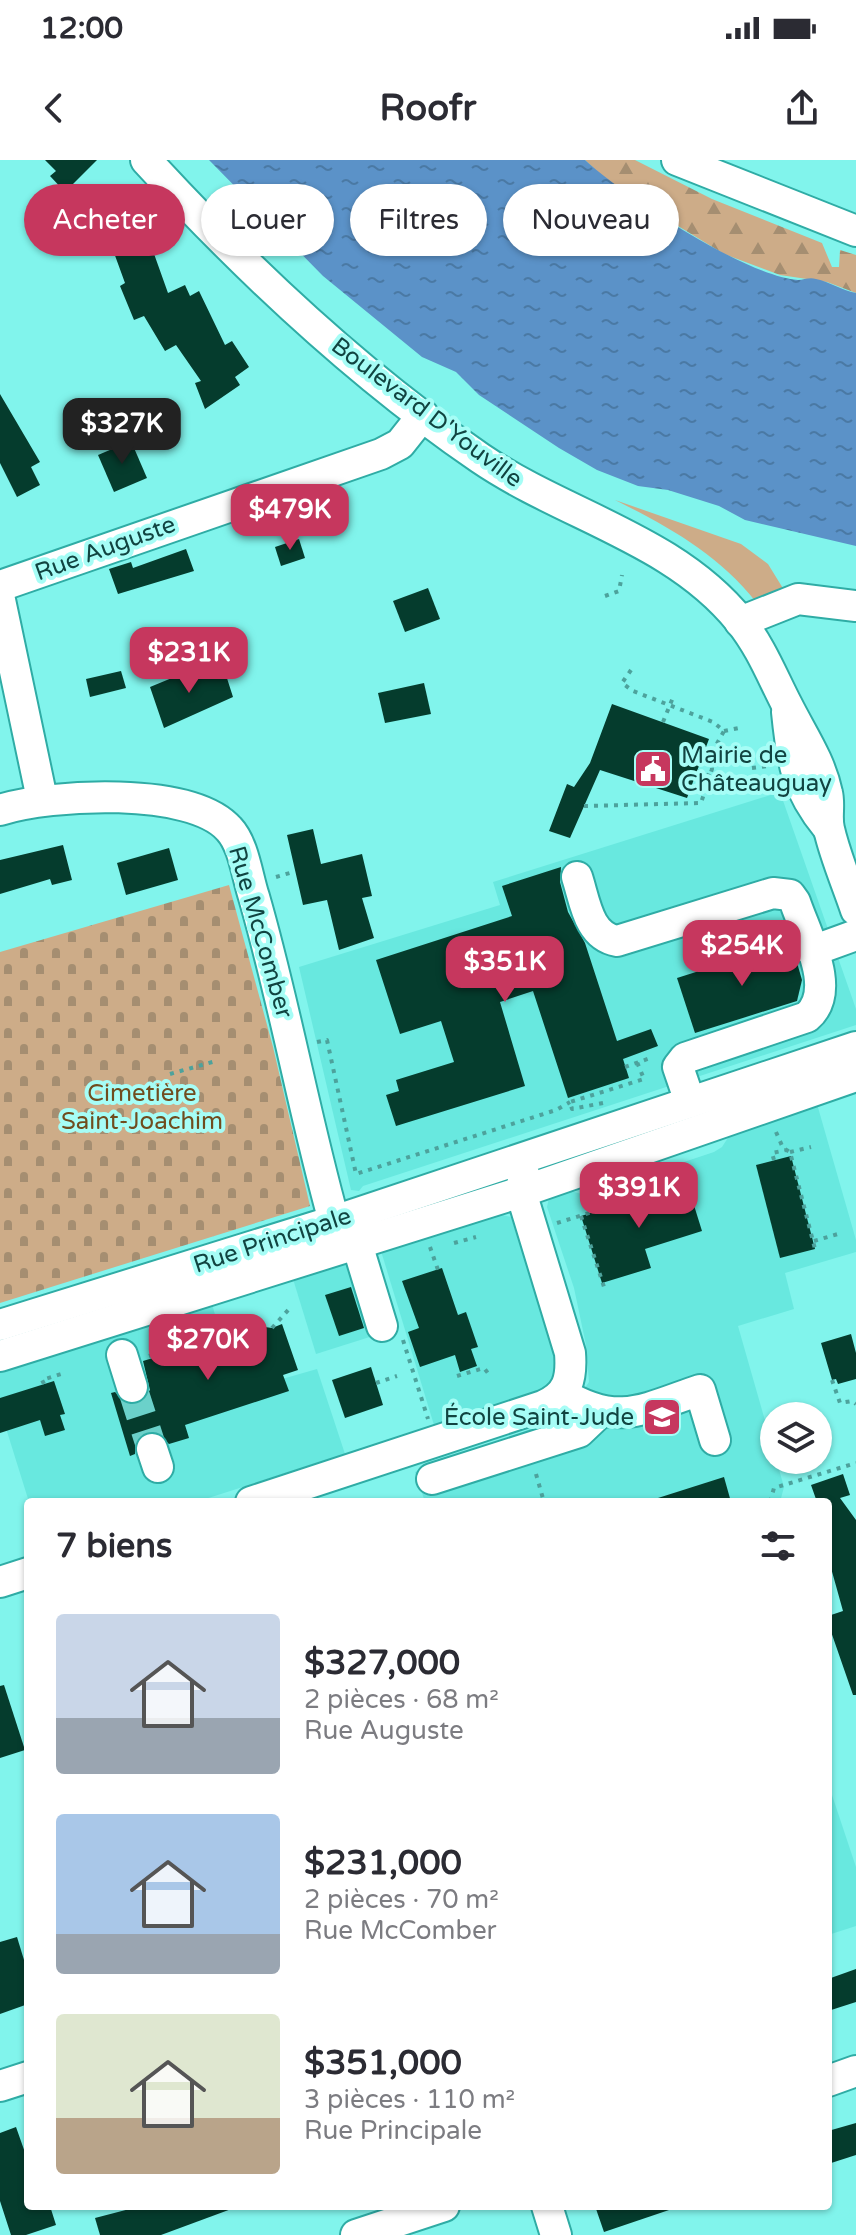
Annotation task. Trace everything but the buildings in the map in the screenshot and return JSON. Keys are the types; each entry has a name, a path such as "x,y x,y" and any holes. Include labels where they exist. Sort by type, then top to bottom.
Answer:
{"street":[{"name":"Boulevard D'Youville","path":"146,160 278,296 423,415 480,458 542,496 666,556 704,583 740,622 767,662 786,704 791,755 806,800 828,828 856,910"},
{"path":"677,160 856,231"},
{"name":"Rue Auguste","path":"0,586 381,454 400,444 423,415"},
{"path":"740,622 798,599 856,606"},
{"path":"0,600 42,799"},
{"name":"Rue McComber","path":"0,810 42,799 113,799 182,806 208,814 234,836 264,932 334,1221"},
{"path":"577,877 593,926 600,935 612,941 780,893 790,895 795,902 812,951 822,994 815,1010 807,1017 685,1058 678,1067 690,1102"},
{"path":"812,951 856,935"},
{"name":"Rue Principale","path":"0,1325 334,1221 856,1047"},
{"name":"Rue Principale","path":"0,1356 521,1192 856,1076"},
{"path":"277,1498 315,1492 420,1447 543,1406 563,1394 570,1380 570,1353 521,1192 524,1174 544,1151"},
{"path":"357,1244 382,1326"},
{"path":"122,1355 132,1387"},
{"path":"563,1394 599,1413 646,1409 700,1390 715,1440"},
{"path":"420,1447 435,1491 579,1432 599,1413"},
{"path":"0,1582 24,1574"},
{"path":"832,2080 856,2071"},
{"path":"0,2086 24,2078"},
{"path":"356,2235 432,2210"},
{"path":"548,2210 556,2235"}],"path":[{"path":"605,596 619,591 622,575"},
{"path":"631,670 622,683 668,707 713,722 724,731"},
{"path":"663,722 674,695"},
{"path":"584,806 701,803 710,776 710,756 724,731 739,728"},
{"path":"752,768 761,766"},
{"path":"697,771 710,776"},
{"path":"267,879 293,872"},
{"path":"315,1043 327,1040 356,1174 644,1079 637,1062"},
{"path":"625,1067 650,1057"},
{"path":"170,1074 216,1061"},
{"path":"570,1102 572,1109 602,1100 606,1113"},
{"path":"775,1129 778,1142 788,1151 815,1249"},
{"path":"774,1160 772,1153 811,1147"},
{"path":"550,1225 621,1203 615,1182"},
{"path":"581,1216 605,1290"},
{"path":"813,1241 838,1234"},
{"path":"450,1244 476,1237"},
{"path":"418,1254 440,1247"},
{"path":"431,1250 438,1270"},
{"path":"272,1328 290,1308"},
{"path":"231,1342 241,1339"},
{"path":"162,1353 177,1347"},
{"path":"457,1376 484,1368 491,1377"},
{"path":"44,1384 42,1380 61,1374"},
{"path":"376,1383 397,1376"},
{"path":"832,1380 840,1403 856,1404"},
{"path":"771,1498 774,1488 856,1463"},
{"path":"538,1480 543,1498"}],"shaded area":[{"path":"780,792 856,1009 856,1025 363,1186 359,1191 351,1190 299,967 500,905 493,882"},
{"path":"817,1104 856,1240 856,1252 785,1273 794,1309 738,1326 760,1403 760,1474 780,1474 784,1487 781,1498 424,1498 415,1472 520,1439 518,1434 567,1413 589,1382 586,1345 574,1288 547,1207 549,1198 571,1191 585,1195 722,1147 731,1133"},
{"path":"497,1214 511,1217 555,1355 555,1379 542,1390 434,1425 381,1251"},
{"path":"371,1254 395,1329 316,1354 293,1279"},
{"path":"212,1304 237,1392 317,1369 345,1454 208,1498 28,1498 0,1409 0,1370"},
{"path":"832,1795 856,1867 856,1926 832,1934"}],"green space":[{"path":"585,160 635,160 712,199 822,243 832,267 839,267 840,250 856,255 856,293 827,282 780,275 724,254 679,227 679,184 611,184"},
{"path":"615,500 741,544 768,564 784,590 756,602 726,570 692,543"},
{"name":"Cimetière Saint-Joachim","path":"229,885 273,1047 310,1206 0,1303 0,952"}],"water":[{"path":"209,160 585,160 615,184 503,184 503,256 679,256 679,228 748,265 775,275 798,280 821,280 856,293 856,546 745,520 719,506 668,490 638,486 597,470 559,448 479,395 456,372 422,357 323,276 303,256 334,256 334,184 233,184"}],"tunnel":[{"path":"132,1387 152,1449"}],"place":[{"name":"Mairie de Châteauguay","path":"653,769"},
{"name":"École Saint-Jude","path":"662,1417"}]}
